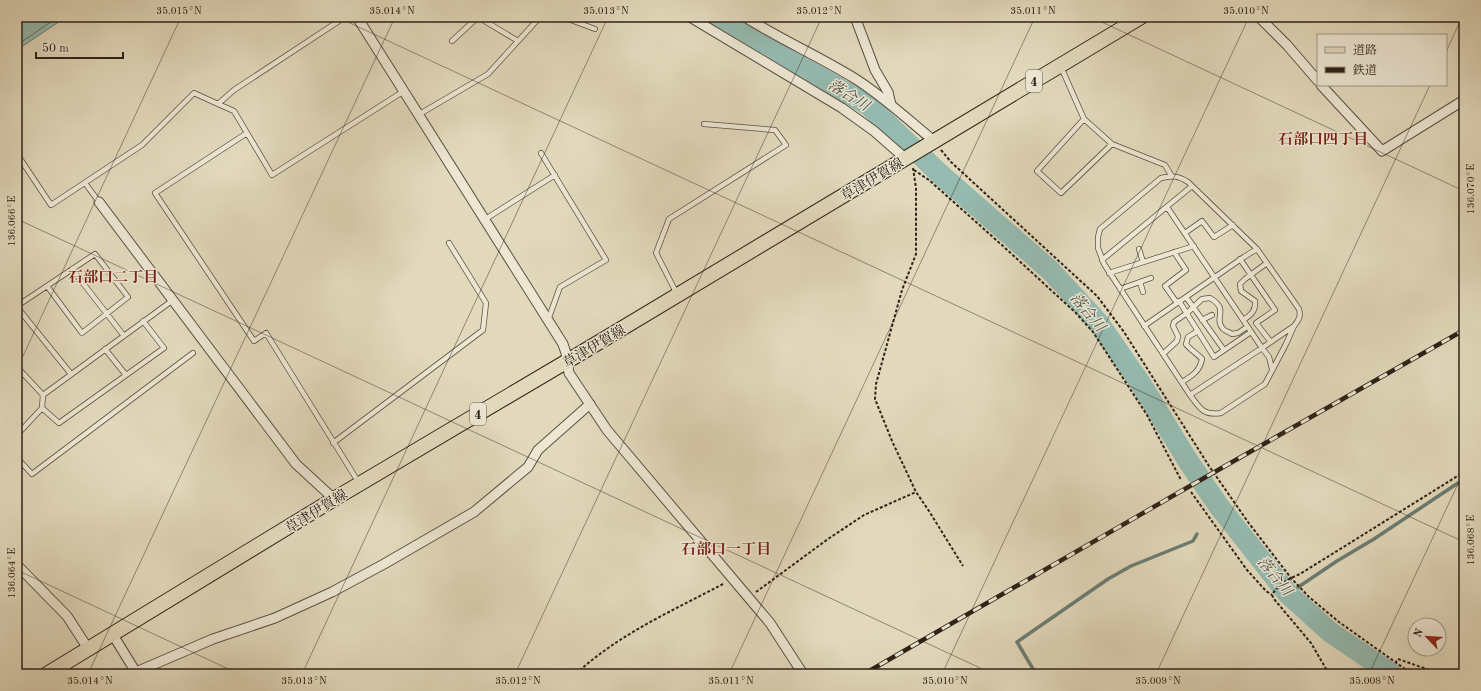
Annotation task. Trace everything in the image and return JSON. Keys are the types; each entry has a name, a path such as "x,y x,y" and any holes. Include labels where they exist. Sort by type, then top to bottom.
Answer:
{"main road":[{"name":"草津伊賀線","path":"48,674 359,484 568,362 678,295 910,162 930,144 1141,17"}],"street":[{"path":"357,17 563,344 570,374 590,404 616,440 770,623 803,674"},
{"path":"690,17 842,108 874,131 910,162"},
{"path":"745,17 772,34 855,78 891,105 928,136 930,144"},
{"path":"855,17 876,70 888,92 891,105"},
{"path":"1259,17 1287,45 1317,80"},
{"path":"1322,86 1382,151 1464,100"},
{"path":"99,202 296,464 334,499"},
{"path":"113,634 136,673 212,639 275,618 332,592 474,512 528,467 538,450 590,404"},
{"path":"17,565 67,616 89,650"}],"lane":[{"path":"218,104 234,90 345,17"},
{"path":"452,42 478,17 518,41"},
{"path":"418,115 488,74 540,17"},
{"path":"563,17 595,29"},
{"path":"1060,66 1084,119 1112,144 1165,165 1171,176"},
{"path":"17,154 51,206 142,146 194,93 234,111 272,175 404,91"},
{"path":"1084,119 1037,171 1061,194 1112,144"},
{"path":"678,295 656,253 669,219 786,145 775,130 704,124"},
{"path":"247,133 155,193 254,341 266,333 359,484"},
{"path":"541,153 606,260 560,288 547,320"},
{"path":"484,220 555,175"},
{"path":"1171,176 1181,178 1192,186 1258,249 1300,314 1298,321 1294,326 1265,384 1221,413 1207,414 1200,408 1190,395 1120,289 1102,260 1098,248 1100,229 1161,178 1171,176"},
{"path":"85,183 99,202"},
{"path":"1102,260 1192,186"},
{"path":"1167,207 1247,327 1269,357 1272,369"},
{"path":"1185,233 1202,221 1214,237 1233,226"},
{"path":"333,443 483,330 486,303 449,243"},
{"path":"1110,273 1194,246"},
{"path":"1139,249 1143,262"},
{"path":"1144,326 1240,259 1258,249"},
{"path":"1174,252 1186,270 1165,286 1187,313 1214,356 1251,332"},
{"path":"47,286 82,333 128,297 95,254 72,269 17,306 71,374"},
{"path":"1240,259 1275,310 1256,323 1271,342"},
{"path":"1243,320 1253,314 1256,307 1255,301 1241,291 1240,284 1267,263"},
{"path":"72,269 124,336"},
{"path":"1120,289 1151,278"},
{"path":"1140,282 1143,292"},
{"path":"1186,297 1224,350"},
{"path":"1163,354 1177,341 1178,336 1172,326 1174,322 1194,308 1202,300 1210,298 1218,302 1221,310 1220,320 1223,329 1232,334 1238,333 1247,327"},
{"path":"43,395 173,300"},
{"path":"1202,320 1212,315"},
{"path":"42,408 58,423 164,348 143,322"},
{"path":"1190,395 1294,326"},
{"path":"1182,382 1196,373 1201,367 1202,359 1186,344 1188,337 1198,331"},
{"path":"106,349 126,375"},
{"path":"17,458 32,474 193,353"},
{"path":"17,367 43,395 42,408 17,435"}],"path":[{"path":"930,144 1097,296 1124,332 1209,466 1248,522 1291,578 1309,597 1339,622 1394,663 1412,674"},
{"path":"910,162 1076,313 1093,332 1147,415 1181,480"},
{"path":"910,162 916,188 916,254 902,290 876,384 875,399 892,441 916,492 963,566"},
{"path":"1272,595 1285,580 1300,574 1464,472"},
{"path":"748,597 828,538 864,515 916,492"},
{"path":"1191,492 1247,570 1272,595 1310,644 1329,674"},
{"path":"576,674 607,649 645,625 733,578"},
{"path":"1394,663 1398,659 1441,674"}],"water":[{"path":"18,17 66,17 17,50"}],"waterway":[{"name":"落合川","path":"717,17 868,105 940,174 1051,271 1098,322 1141,384 1188,461 1218,505 1288,594 1330,632 1392,674"},
{"path":"1288,594 1464,479"},
{"path":"1036,674 1017,642 1108,579 1131,566 1193,541 1197,534"}],"railway":[{"path":"864,674 1464,330"}],"district":[{"name":"石部口四丁目","path":"1323,139"},
{"name":"石部口二丁目","path":"113,277"},
{"name":"石部口一丁目","path":"726,549"}]}
